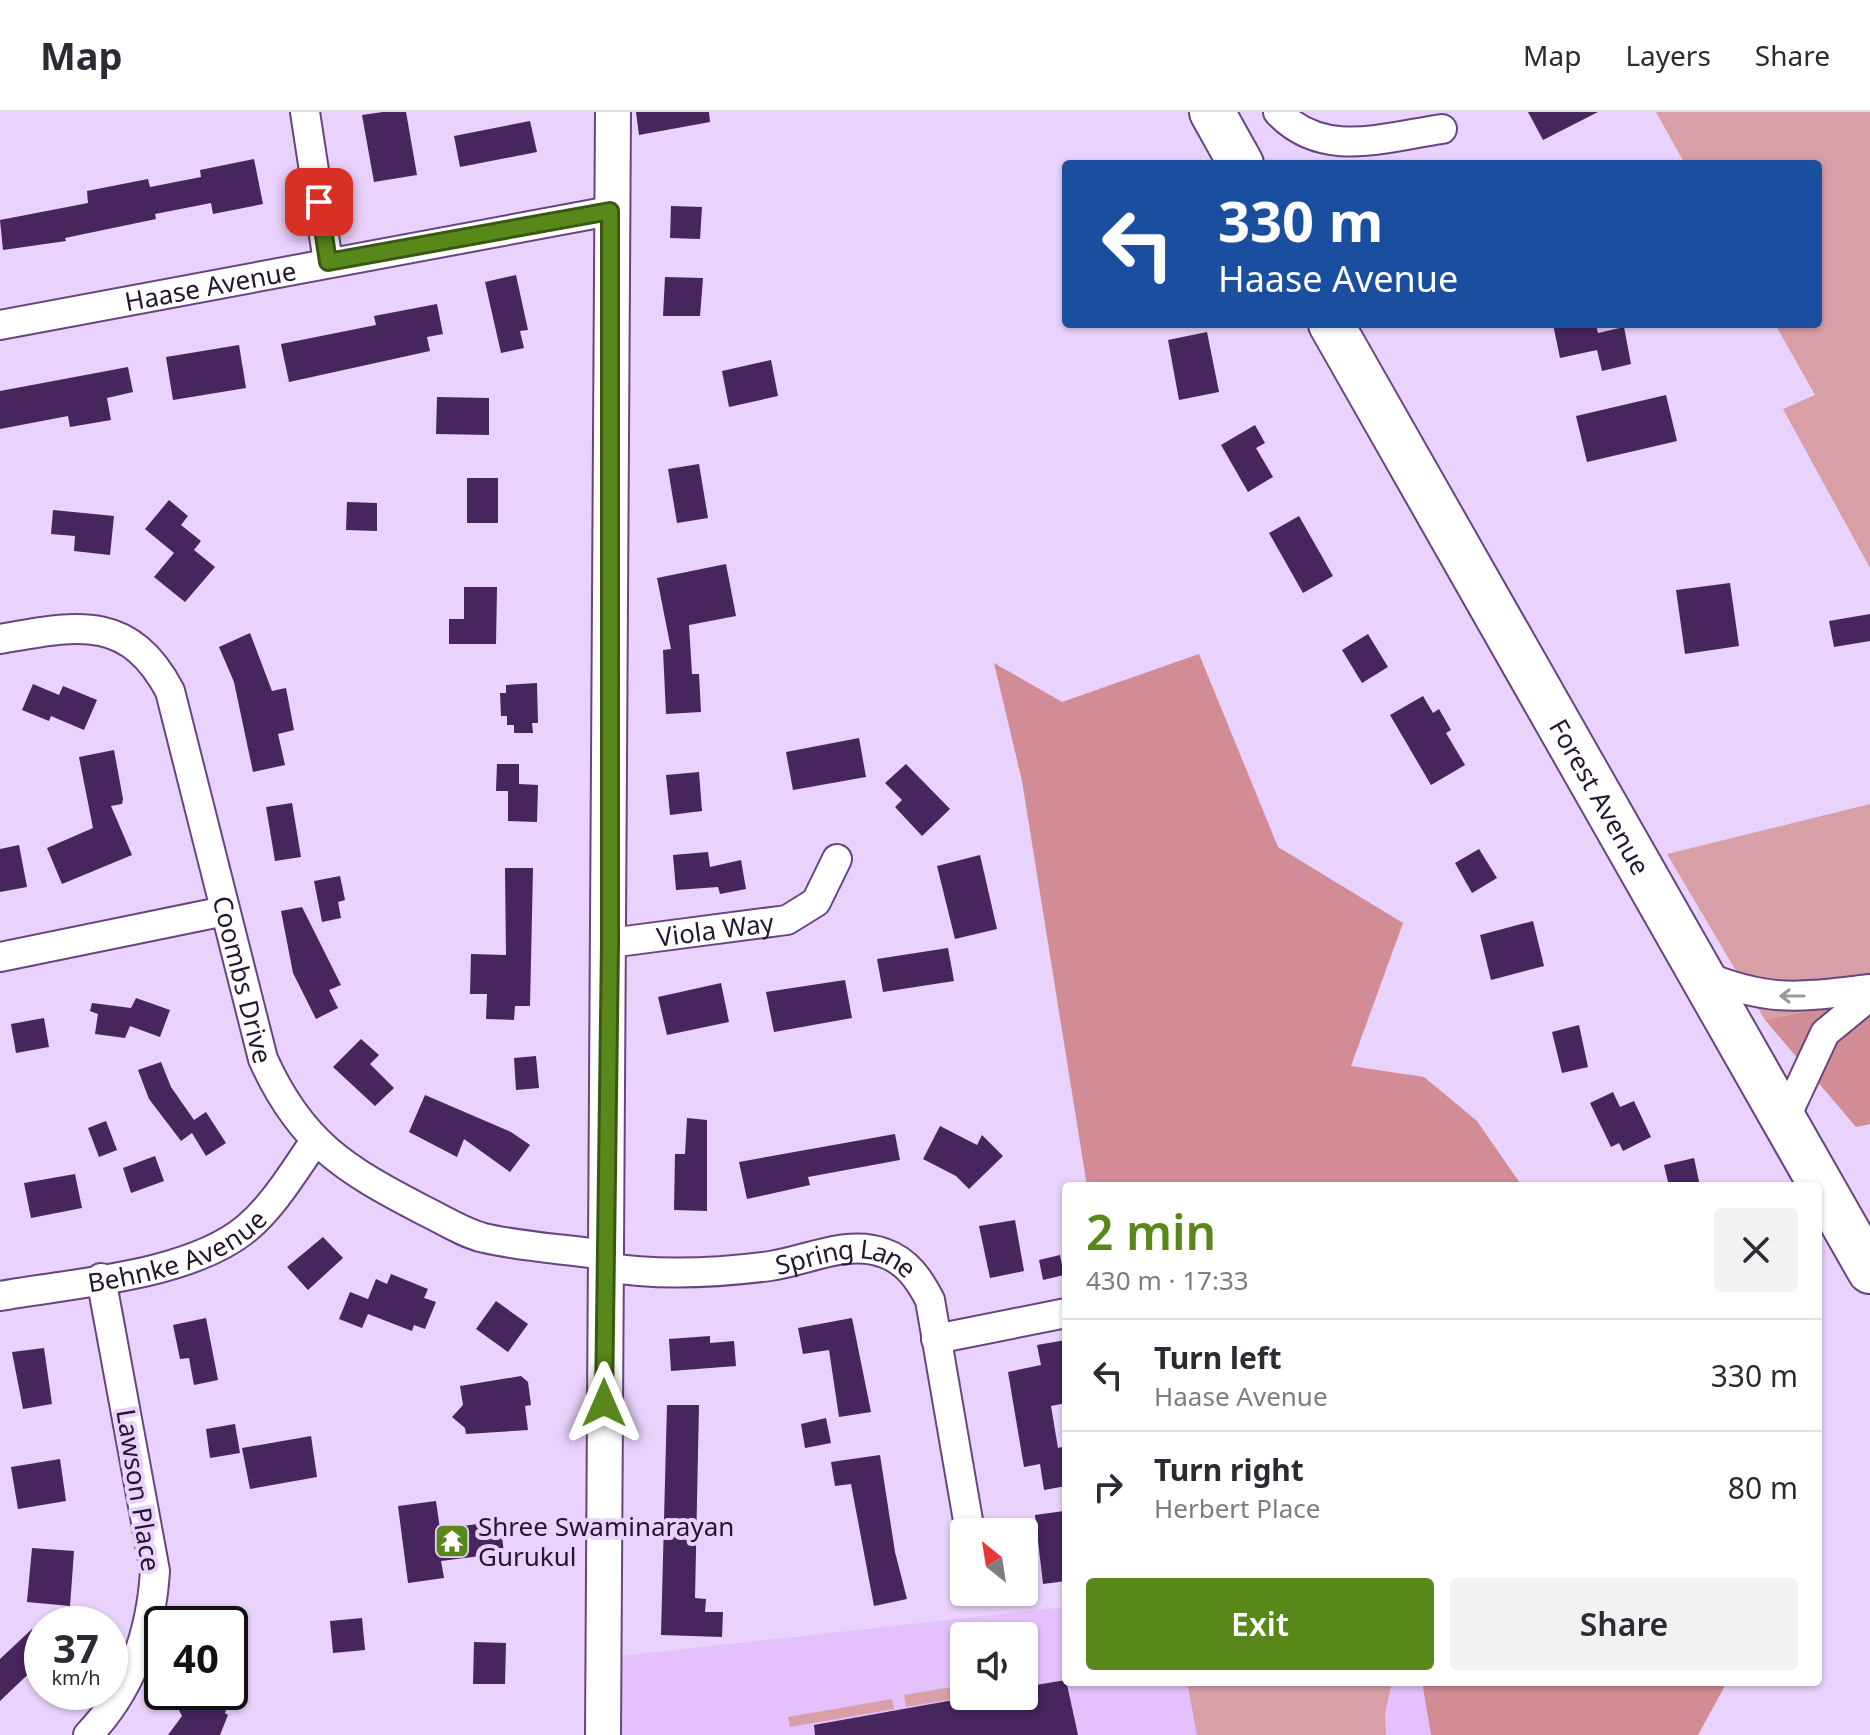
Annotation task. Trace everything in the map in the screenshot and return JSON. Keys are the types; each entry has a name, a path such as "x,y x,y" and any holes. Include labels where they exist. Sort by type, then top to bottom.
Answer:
{"main road":[{"path":"1212,112 1239,160"},
{"name":"Forest Avenue","path":"1333,328 1819,1182"},
{"name":"Forest Avenue","path":"1822,1187 1870,1271"}],"street":[{"path":"305,112 328,262"},
{"path":"603,1735 613,112"},
{"path":"1278,112 1308,134 1331,143 1442,129"},
{"name":"Haase Avenue","path":"0,325 610,211"},
{"name":"Coombs Drive","path":"0,639 70,627 94,628 119,636 141,650 158,668 170,691 263,1059 278,1092 315,1141 342,1163 390,1192 481,1238 605,1261"},
{"name":"Viola Way","path":"610,943 787,920 816,902 837,859"},
{"path":"0,957 225,911"},
{"path":"1702,975 1746,993 1794,998 1870,989"},
{"path":"1784,1121 1825,1033 1870,996"},
{"name":"Behnke Avenue","path":"0,1296 182,1262 218,1247 246,1229 274,1201 315,1141"},
{"name":"Spring Lane","path":"605,1261 637,1272 687,1271 770,1266 846,1250 883,1253 903,1263 919,1279 930,1300 968,1518"},
{"name":"Lawson Place","path":"88,1735 125,1687 141,1652 153,1611 155,1571 101,1278"},
{"path":"936,1339 1062,1314"}],"shaded area":[{"path":"1656,112 1870,112 1870,568 1783,409 1815,395 1777,328 1822,328 1822,160 1683,160"},
{"path":"1199,654 1278,847 1403,923 1351,1066 1424,1077 1477,1121 1519,1182 1086,1182 1022,781 994,663 1062,702"},
{"path":"1870,804 1870,998 1765,1020 1667,854"},
{"path":"1870,998 1870,1124 1856,1127 1765,1020"},
{"path":"1062,1607 1062,1686 1423,1686 1431,1735 603,1735 603,1658"},
{"path":"1188,1686 1391,1686 1385,1713 1386,1735 1197,1735"},
{"path":"1423,1686 1725,1686 1698,1735 1431,1735"},
{"path":"950,1687 950,1700 906,1707 904,1695"},
{"path":"892,1699 894,1709 790,1727 788,1717"}],"building":[{"path":"406,112 417,175 374,182 362,115"},
{"path":"636,112 709,112 710,122 639,135"},
{"path":"1528,112 1598,112 1543,140"},
{"path":"530,121 537,152 460,167 454,136"},
{"path":"254,159 263,204 213,214 211,203 155,214 156,219 65,238 66,241 3,250 0,220 88,203 87,191 148,179 150,187 201,177 200,170"},
{"path":"671,206 702,207 700,239 670,238"},
{"path":"516,275 528,330 520,331 524,348 501,353 485,282"},
{"path":"665,277 703,278 700,316 663,316"},
{"path":"437,304 443,334 427,337 430,351 289,382 281,344 376,325 374,316"},
{"path":"1554,328 1597,328 1598,333 1624,328 1631,364 1602,371 1597,350 1560,358"},
{"path":"1207,332 1219,392 1179,400 1168,340"},
{"path":"239,345 246,388 173,400 166,357"},
{"path":"771,360 778,396 729,407 722,371"},
{"path":"128,367 133,392 107,398 111,420 70,427 68,416 0,429 0,391"},
{"path":"1666,395 1677,441 1587,462 1576,416"},
{"path":"437,397 489,398 489,435 436,434"},
{"path":"1255,425 1265,443 1256,448 1273,477 1248,492 1221,445"},
{"path":"699,464 708,518 677,523 668,469"},
{"path":"467,478 498,478 498,523 467,523"},
{"path":"169,500 188,516 181,525 201,541 194,550 215,567 185,602 154,577 174,553 145,529"},
{"path":"347,502 377,503 377,531 346,530"},
{"path":"53,510 114,516 110,555 74,551 75,536 51,534"},
{"path":"1299,516 1333,576 1303,593 1269,533"},
{"path":"726,564 736,616 689,625 692,674 699,674 701,712 666,714 663,650 671,649 657,578"},
{"path":"1730,583 1739,646 1685,654 1676,590"},
{"path":"464,587 497,587 496,644 449,644 449,619 464,619"},
{"path":"1870,614 1870,641 1834,647 1829,621"},
{"path":"250,633 272,691 286,688 294,730 278,734 285,765 253,772 234,682 219,647"},
{"path":"1368,634 1388,667 1362,683 1342,650"},
{"path":"537,683 538,723 532,723 533,733 514,733 514,725 507,725 507,716 501,716 500,693 506,693 506,685"},
{"path":"33,684 59,695 63,686 97,700 84,730 51,716 49,721 22,710"},
{"path":"1423,696 1433,713 1439,709 1451,730 1446,733 1465,765 1431,785 1390,715"},
{"path":"859,738 866,777 793,790 786,752"},
{"path":"114,750 123,799 122,804 111,806 132,855 62,884 47,848 93,828 79,757"},
{"path":"497,764 519,764 519,784 538,785 537,822 508,821 508,791 496,791"},
{"path":"906,764 950,809 922,836 895,807 902,800 885,783"},
{"path":"699,772 702,811 670,815 666,775"},
{"path":"292,803 301,857 275,861 266,807"},
{"path":"19,845 27,887 0,892 0,849"},
{"path":"1479,849 1497,878 1472,893 1455,863"},
{"path":"708,852 710,867 741,860 746,889 720,894 718,887 676,890 673,855"},
{"path":"980,855 997,929 955,939 937,866"},
{"path":"505,868 533,868 530,1006 515,1006 514,1020 486,1019 487,994 470,994 471,954 506,955"},
{"path":"340,876 345,900 338,902 341,918 322,922 314,881"},
{"path":"302,907 341,985 329,990 338,1008 316,1019 293,973 281,911"},
{"path":"1533,921 1544,966 1491,980 1480,935"},
{"path":"948,948 954,981 883,992 877,959"},
{"path":"845,980 852,1018 774,1032 766,992"},
{"path":"721,983 729,1022 667,1035 658,997"},
{"path":"136,998 170,1010 160,1037 130,1026 125,1038 95,1034 98,1014 90,1011 92,1003 131,1008"},
{"path":"44,1018 49,1047 16,1053 11,1024"},
{"path":"1579,1025 1588,1067 1562,1073 1552,1032"},
{"path":"361,1039 379,1055 370,1064 394,1088 375,1106 333,1067"},
{"path":"536,1056 539,1088 516,1090 514,1058"},
{"path":"161,1062 171,1087 194,1120 206,1112 226,1143 206,1156 192,1133 181,1141 149,1099 138,1070"},
{"path":"1613,1092 1620,1107 1634,1101 1651,1137 1623,1151 1619,1143 1611,1147 1590,1103"},
{"path":"425,1095 511,1132 530,1145 510,1172 464,1139 457,1157 409,1132"},
{"path":"687,1118 707,1120 707,1211 674,1210 675,1154 685,1154"},
{"path":"106,1121 117,1150 99,1157 88,1128"},
{"path":"940,1126 977,1145 982,1135 1003,1156 969,1189 956,1176 923,1159"},
{"path":"895,1134 900,1160 808,1177 810,1185 747,1199 739,1162"},
{"path":"155,1156 164,1181 131,1193 123,1168"},
{"path":"1694,1158 1699,1182 1668,1182 1664,1165"},
{"path":"75,1174 82,1208 31,1218 24,1183"},
{"path":"1015,1220 1024,1271 990,1278 979,1226"},
{"path":"323,1237 343,1258 308,1290 287,1267"},
{"path":"1060,1255 1062,1275 1043,1280 1039,1260"},
{"path":"391,1274 428,1289 424,1298 436,1302 425,1329 414,1325 412,1331 368,1314 362,1328 339,1319 350,1292 368,1299 376,1279 387,1284"},
{"path":"496,1301 528,1324 508,1352 476,1329"},
{"path":"206,1318 218,1380 194,1385 189,1358 180,1359 173,1325"},
{"path":"852,1318 871,1412 839,1417 829,1350 803,1354 798,1328"},
{"path":"710,1336 710,1343 734,1341 736,1366 671,1371 669,1339"},
{"path":"1062,1341 1062,1404 1051,1406 1058,1448 1062,1447 1062,1487 1044,1490 1040,1464 1024,1467 1008,1372 1041,1365 1037,1345"},
{"path":"44,1348 52,1404 23,1409 12,1352"},
{"path":"521,1376 528,1382 531,1405 525,1406 528,1430 466,1434 465,1428 452,1417 463,1405 460,1386"},
{"path":"667,1405 699,1405 695,1598 706,1599 705,1612 723,1612 722,1637 661,1635"},
{"path":"826,1418 831,1443 805,1448 801,1424"},
{"path":"235,1424 240,1453 210,1458 206,1429"},
{"path":"311,1436 317,1477 250,1489 242,1448"},
{"path":"880,1455 895,1552 907,1599 874,1606 851,1484 835,1486 831,1462"},
{"path":"60,1459 66,1501 18,1509 11,1467"},
{"name":"Shree Swaminarayan Gurukul","path":"436,1501 440,1529 500,1521 504,1553 441,1561 444,1578 408,1583 398,1506"},
{"path":"1062,1511 1062,1582 1043,1584 1038,1518 1035,1515"},
{"path":"32,1548 74,1551 70,1606 27,1602"},
{"path":"362,1618 365,1650 333,1653 330,1621"},
{"path":"24,1636 24,1678 0,1701 0,1659"},
{"path":"474,1642 506,1643 505,1684 473,1684"},
{"path":"1062,1681 1062,1686 1067,1686 1078,1735 815,1735 814,1725 950,1701 950,1710 1038,1710 1038,1685"},
{"path":"179,1710 226,1710 228,1715 220,1735 168,1735 182,1716"}],"place":[{"name":"Shree Swaminarayan Gurukul","path":"452,1541"}],"route":[{"path":"319,202 328,262 610,211 610,943 604,1403"}]}
